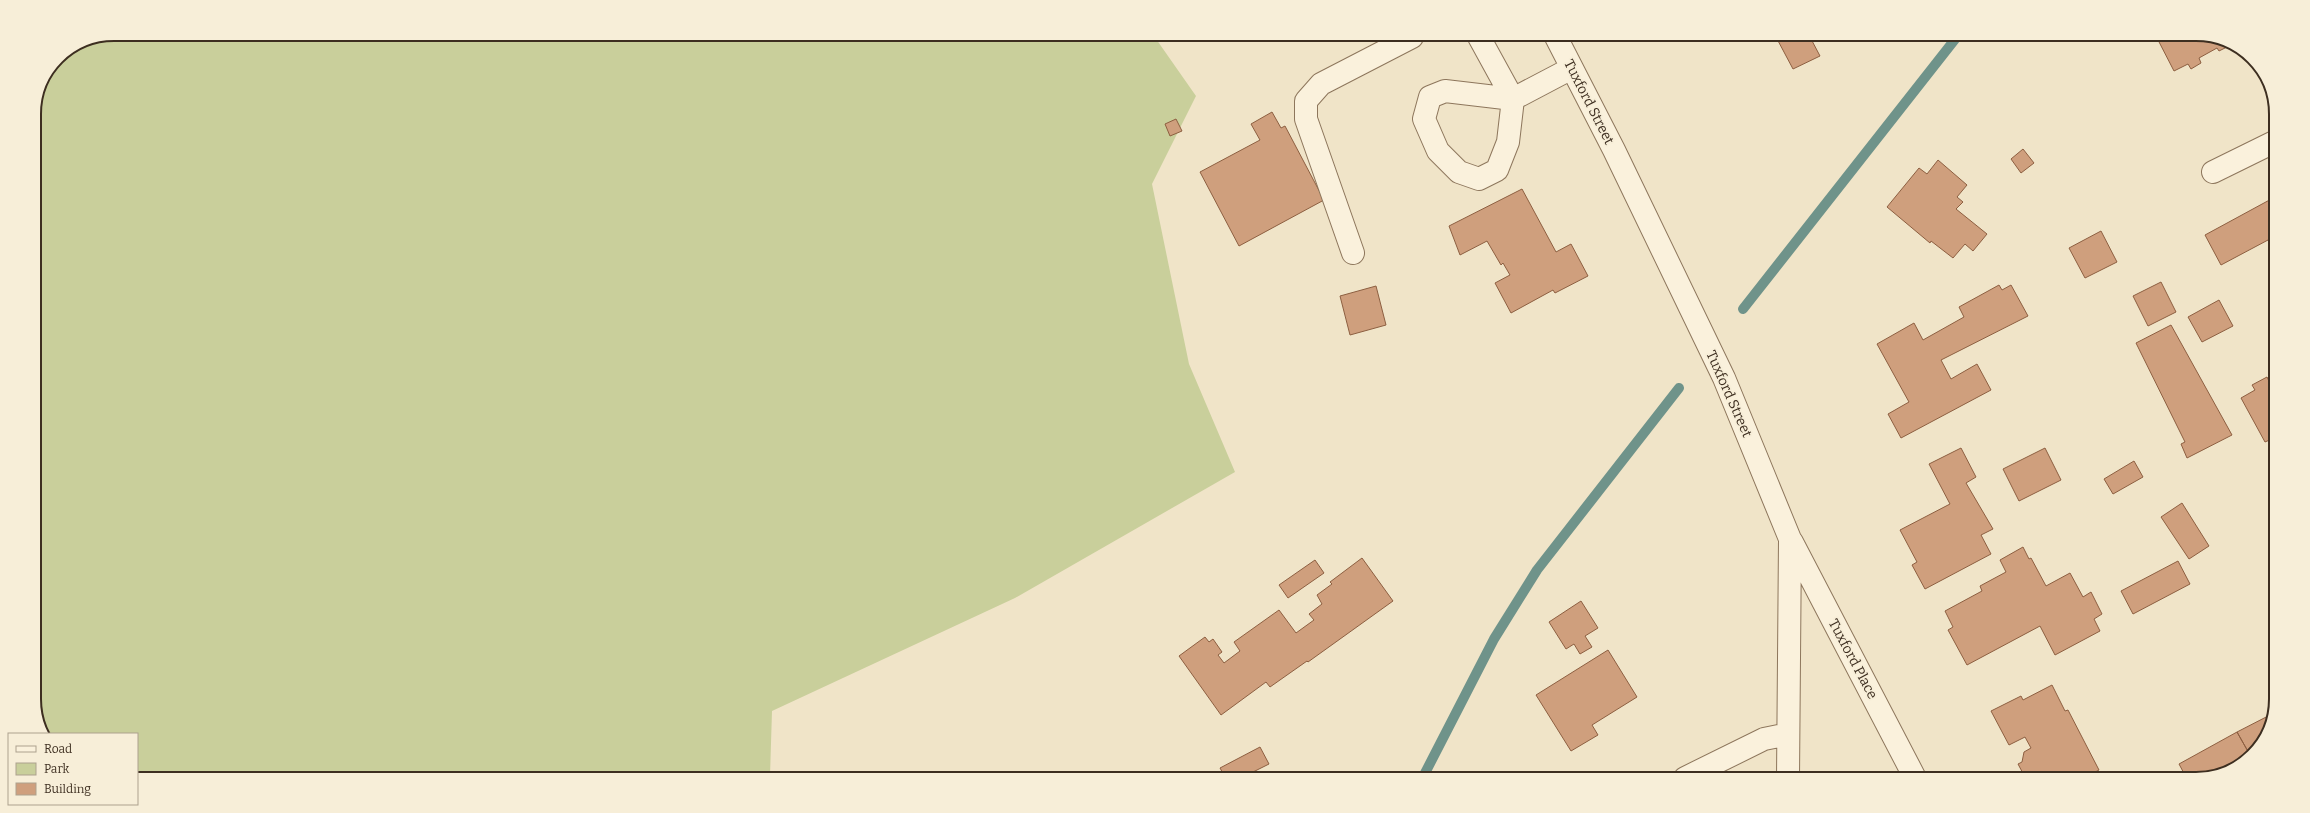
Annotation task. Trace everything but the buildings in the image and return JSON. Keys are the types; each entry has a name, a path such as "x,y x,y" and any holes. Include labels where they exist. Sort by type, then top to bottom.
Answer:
{"street":[{"path":"1353,253 1306,119 1306,101 1321,84 1404,41"},
{"path":"1481,41 1513,99 1508,142 1497,170 1479,179 1458,172 1438,151 1424,119 1430,97 1445,91 1513,99 1572,68"},
{"name":"Tuxford Street","path":"1558,41 1614,150 1724,378 1790,539 1788,772"},
{"path":"2213,172 2269,144"},
{"name":"Tuxford Place","path":"1790,539 1912,772"},
{"path":"1697,772 1764,739 1788,734"}],"green space":[{"path":"109,41 1158,41 1196,96 1152,184 1189,364 1235,472 1015,598 772,711 770,772 138,772 138,733 50,733 42,713 41,704 41,114 43,95 53,73 62,62 73,53 86,47 100,42"}],"waterway":[{"path":"1743,309 1954,41"},
{"path":"1426,772 1494,639 1537,570 1679,388"}]}
